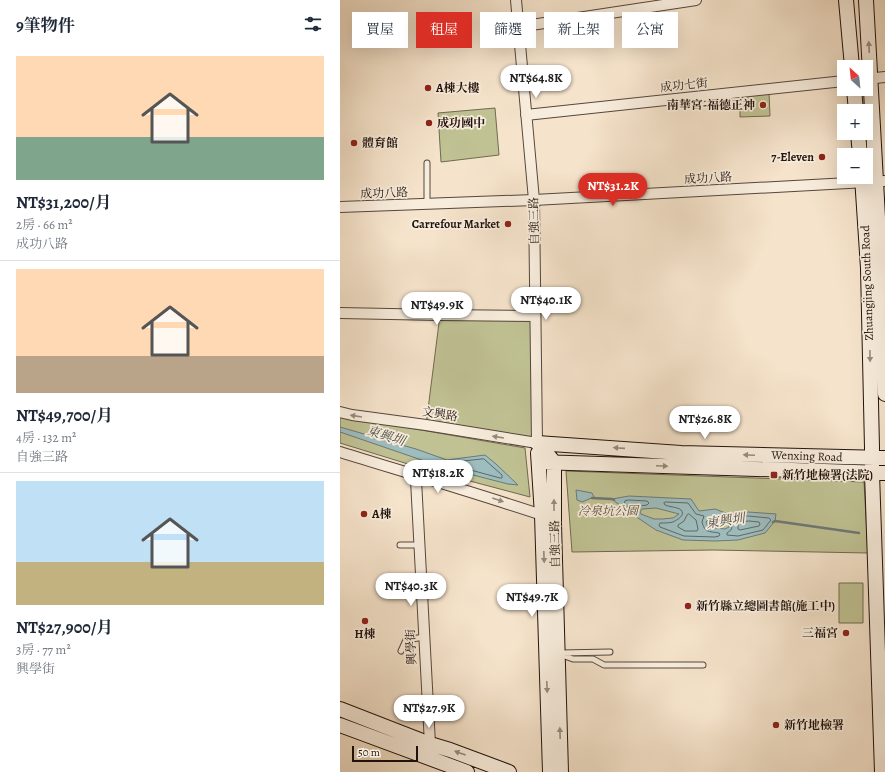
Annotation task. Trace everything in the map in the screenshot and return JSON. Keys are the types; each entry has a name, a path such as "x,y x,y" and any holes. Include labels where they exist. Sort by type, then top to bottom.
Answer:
{"street":[{"name":"自強三路","path":"516,0 517,12"},
{"path":"536,24 696,0"},
{"path":"846,0 851,60"},
{"name":"Zhuangjing South Road","path":"866,0 868,60"},
{"name":"自強三路","path":"520,48 534,200 537,443 542,515 550,772"},
{"path":"873,78 885,77"},
{"name":"成功七街","path":"526,115 837,82"},
{"name":"Zhuangjing South Road","path":"870,96 881,182 885,394"},
{"name":"成功八路","path":"340,207 534,200 837,182"},
{"name":"Zhuangjing South Road","path":"862,184 879,458 882,772"},
{"path":"340,313 535,316"},
{"name":"文興路","path":"340,412 537,443"},
{"path":"537,443 554,462"},
{"name":"Wenxing Road","path":"537,443 681,453 879,458"},
{"path":"340,452 542,515"},
{"name":"Wenxing Road","path":"539,462 878,473"},
{"name":"自強三路","path":"554,462 554,524 561,772"},
{"name":"興學街","path":"418,477 416,480 430,744"},
{"path":"340,709 430,744 509,772"},
{"path":"340,725 468,772"}],"lane":[{"path":"427,163 427,204"},
{"path":"400,545 419,545"},
{"path":"401,651 406,640 424,637"},
{"path":"558,654 610,652"},
{"path":"558,654 573,659 593,659 604,665 703,665"}],"green space":[{"path":"769,92 770,116 740,117 740,93"},
{"path":"495,108 499,155 441,162 438,113"},
{"path":"440,315 535,316 537,443 426,425"},
{"path":"340,416 525,448 530,497 421,468 340,443"},
{"name":"冷泉坑公園","path":"566,471 864,482 868,553 713,550 572,552"},
{"path":"839,583 863,583 863,623 839,623"}],"water":[{"path":"340,427 416,449 447,460 485,455 518,485 508,484 442,467 340,432"},
{"path":"576,490 592,493 594,497 582,502 577,500"},
{"path":"629,496 691,499 699,511 715,509 731,515 748,512 776,514 775,521 765,533 738,540 683,540 656,530 612,499","holes":["656,508 679,514 673,518 654,519 641,514 640,512 642,509","716,518 728,524 729,527 725,529 708,527 706,522 709,519"]}],"waterway":[{"name":"東興圳","path":"592,498 614,500"},
{"name":"東興圳","path":"773,522 775,521 859,533"}],"place":[{"name":"A棟大樓","path":"428,88"},
{"name":"南華宮-福德正神","path":"763,105"},
{"name":"成功國中","path":"429,123"},
{"name":"體育館","path":"354,143"},
{"name":"7-Eleven","path":"822,157"},
{"name":"Carrefour Market","path":"508,224"},
{"name":"新竹地檢署(法院)","path":"774,475"},
{"name":"A棟","path":"364,514"},
{"name":"新竹縣立總圖書館(施工中)","path":"688,606"},
{"name":"H棟","path":"365,621"},
{"name":"三福宮","path":"846,633"},
{"name":"新竹地檢署","path":"776,725"}]}
